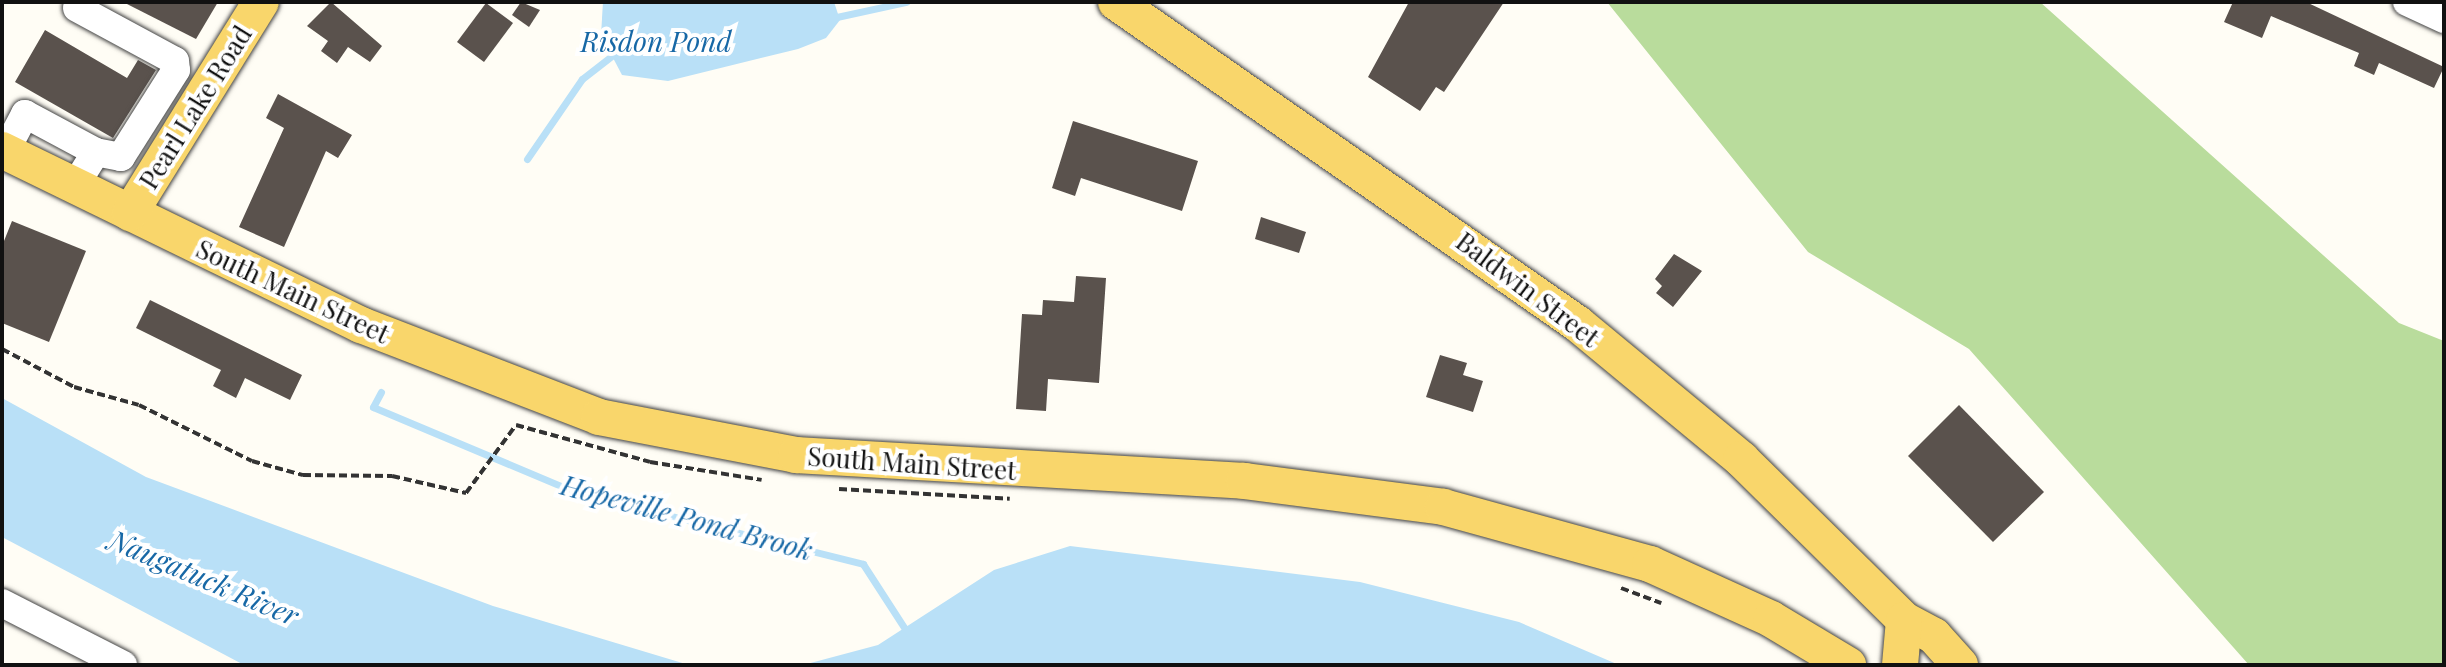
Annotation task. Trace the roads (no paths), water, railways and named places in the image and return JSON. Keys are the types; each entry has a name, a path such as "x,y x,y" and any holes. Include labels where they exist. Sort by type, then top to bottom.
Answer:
{"main road":[{"name":"Pearl Lake Road","path":"130,213 261,2"},
{"name":"Baldwin Street","path":"1116,2 1578,324 1741,459 1904,620 1934,636 1960,665"},
{"name":"South Main Street","path":"4,151 427,354 599,417 807,456 1244,481 1443,507 1650,564 1771,619 1848,665"},
{"path":"1900,665 1904,620"}],"street":[{"path":"2407,2 2444,19"},
{"path":"4,151 25,114 96,152 121,157 175,61 77,8"},
{"path":"75,186 96,152"},
{"path":"2,603 123,665"}],"water":[{"name":"Risdon Pond","path":"603,2 834,2 840,20 826,38 798,49 668,81 622,75 601,35"},
{"name":"Naugatuck River","path":"2,398 146,477 493,606 689,665 244,665 2,537"},
{"path":"1070,546 1360,582 1519,622 1619,665 803,665 878,645 994,570"}],"waterway":[{"name":"Hopeville Pond Brook","path":"832,18 906,2"},
{"name":"Hopeville Pond Brook","path":"527,159 582,79 618,51"},
{"name":"Hopeville Pond Brook","path":"381,392 373,407 575,492 863,564 909,635"}]}
